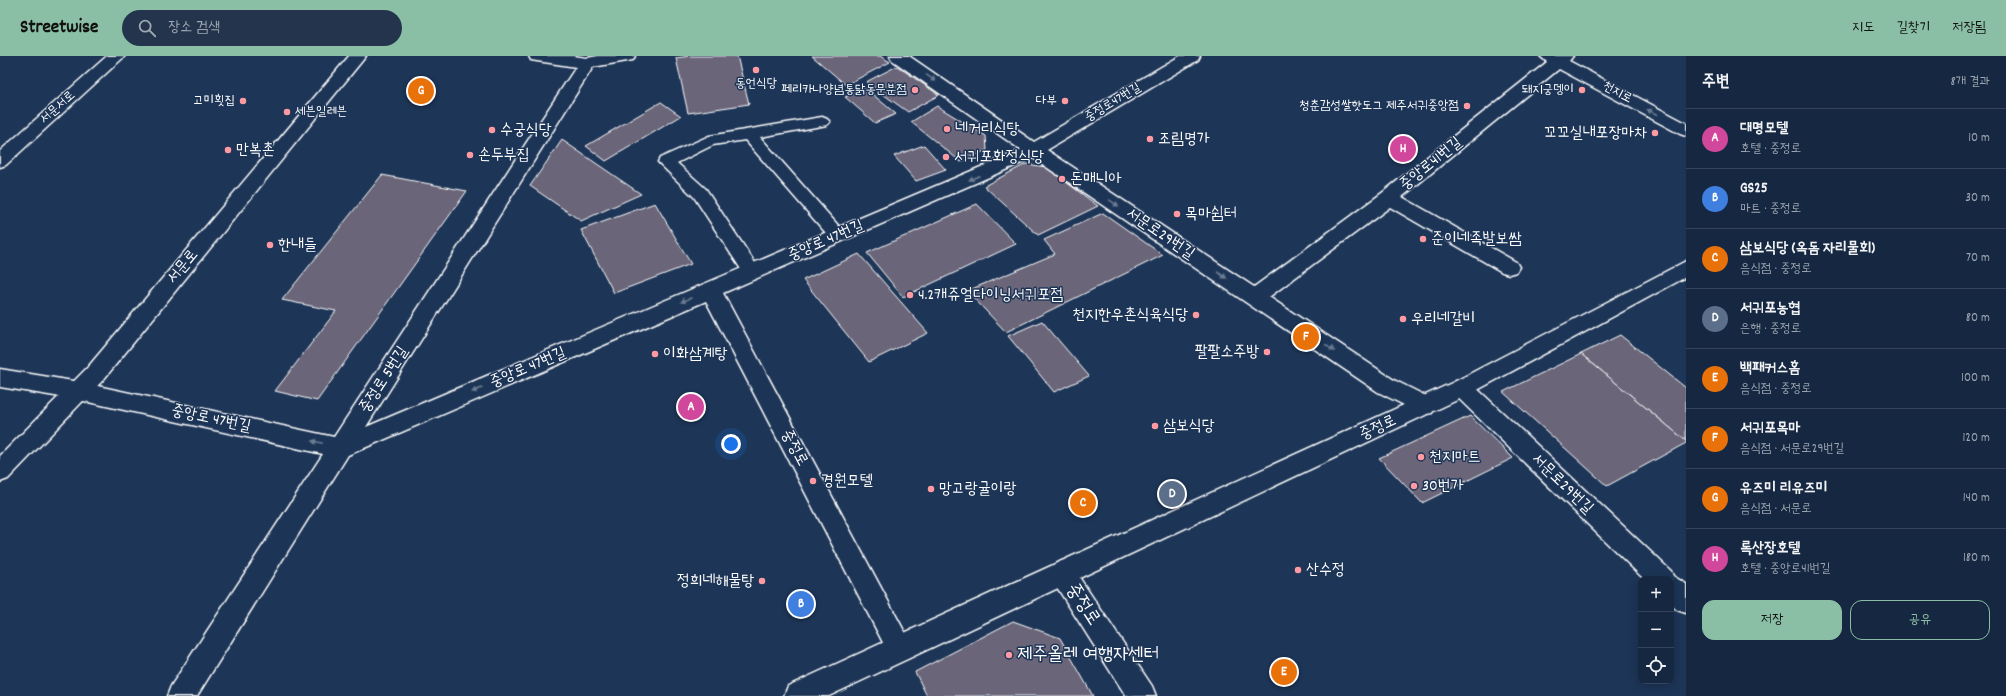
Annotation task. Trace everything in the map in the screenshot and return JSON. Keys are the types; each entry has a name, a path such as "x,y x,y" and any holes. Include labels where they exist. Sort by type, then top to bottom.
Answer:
{"street":[{"name":"서문서로","path":"0,161 117,56"},
{"name":"서문로","path":"0,472 79,391 358,56"},
{"path":"537,56 583,60 627,56"},
{"name":"서문로29번길","path":"898,56 1035,151 1256,297 1386,386 1424,406"},
{"name":"중정로47번길","path":"1035,151 1192,56"},
{"name":"천지로","path":"1557,58 1686,130"},
{"name":"중앙로41번길","path":"1256,297 1389,198 1557,58"},
{"name":"중정로 5번길","path":"181,696 341,448 583,60"},
{"name":"중앙로 47번길","path":"0,378 79,391 341,448 1035,151"},
{"path":"1389,198 1509,266"},
{"name":"중정로","path":"798,696 1462,388 1686,268"},
{"name":"중정로","path":"711,290 900,649"},
{"name":"서문로29번길","path":"1462,388 1659,576"},
{"name":"중정로","path":"1062,573 1142,696"},
{"path":"1674,590 1686,601"}],"lane":[{"path":"752,272 700,193 666,162 709,141 822,122"},
{"path":"749,134 838,236"}],"building":[{"path":"690,56 737,56 749,104 688,113 676,58"},
{"path":"812,56 880,56 890,62 846,85"},
{"path":"897,66 939,95 908,112 866,82"},
{"path":"865,88 896,114 875,123 845,97"},
{"path":"661,102 681,116 606,161 586,146"},
{"name":"네거리식당","path":"937,106 986,136 987,150 961,162 911,122"},
{"path":"562,140 641,194 581,221 530,186"},
{"path":"924,145 946,170 916,181 894,156"},
{"path":"1026,164 1046,167 1098,206 1038,235 984,186"},
{"path":"382,175 467,191 317,401 275,391 336,311 282,300"},
{"path":"655,203 691,264 614,293 581,230"},
{"path":"977,204 1016,244 903,297 867,253"},
{"path":"1103,213 1163,255 1006,332 967,291 1055,254 1044,240"},
{"path":"859,254 928,333 869,362 803,280"},
{"path":"1042,321 1089,376 1054,392 1008,336"},
{"path":"1620,335 1686,388 1686,441 1581,354"},
{"path":"1581,354 1686,441 1686,443 1607,486 1503,392"},
{"path":"1470,416 1513,458 1422,503 1379,458"},
{"name":"제주올레 여행자센터","path":"1013,621 1060,638 1093,696 927,696 915,672"}],"place":[{"name":"동언식당","path":"756,70"},
{"name":"페리카나양념통닭동문분점","path":"915,90"},
{"name":"돼지궁뎅이","path":"1582,90"},
{"name":"유즈미 리유즈미","path":"421,91"},
{"name":"고미횟집","path":"243,101"},
{"name":"다부","path":"1065,101"},
{"name":"청춘감성쌀핫도그 제주서귀중앙점","path":"1467,106"},
{"name":"세븐일레븐","path":"287,112"},
{"name":"네거리식당","path":"947,129"},
{"name":"수궁식당","path":"492,130"},
{"name":"꼬꼬실내포장마차","path":"1655,133"},
{"name":"조림명가","path":"1150,139"},
{"name":"록산장호텔","path":"1403,149"},
{"name":"만복촌","path":"228,150"},
{"name":"손두부집","path":"470,155"},
{"name":"서귀포화정식당","path":"946,157"},
{"name":"돈매니아","path":"1062,179"},
{"name":"목마쉼터","path":"1177,214"},
{"name":"준이네족발보쌈","path":"1423,239"},
{"name":"한내들","path":"270,245"},
{"name":"4.2캐쥬얼다이닝서귀포점","path":"910,295"},
{"name":"천지한우촌식육식당","path":"1196,315"},
{"name":"우리네갈비","path":"1403,319"},
{"name":"서귀포목마","path":"1306,337"},
{"name":"팔팔소주방","path":"1267,352"},
{"name":"이화삼계탕","path":"655,354"},
{"name":"대명모텔","path":"691,407"},
{"name":"삼보식당","path":"1155,426"},
{"name":"천지마트","path":"1421,457"},
{"name":"경원모텔","path":"813,481"},
{"name":"30번가","path":"1414,486"},
{"name":"망고랑귤이랑","path":"931,489"},
{"name":"서귀포농협","path":"1172,494"},
{"name":"삼보식당 (옥돔 자리물회)","path":"1083,503"},
{"name":"산수정","path":"1298,570"},
{"name":"정희네해물탕","path":"762,581"},
{"name":"GS25","path":"801,604"},
{"name":"제주올레 여행자센터","path":"1009,655"},
{"name":"백패커스홈","path":"1284,672"}]}
